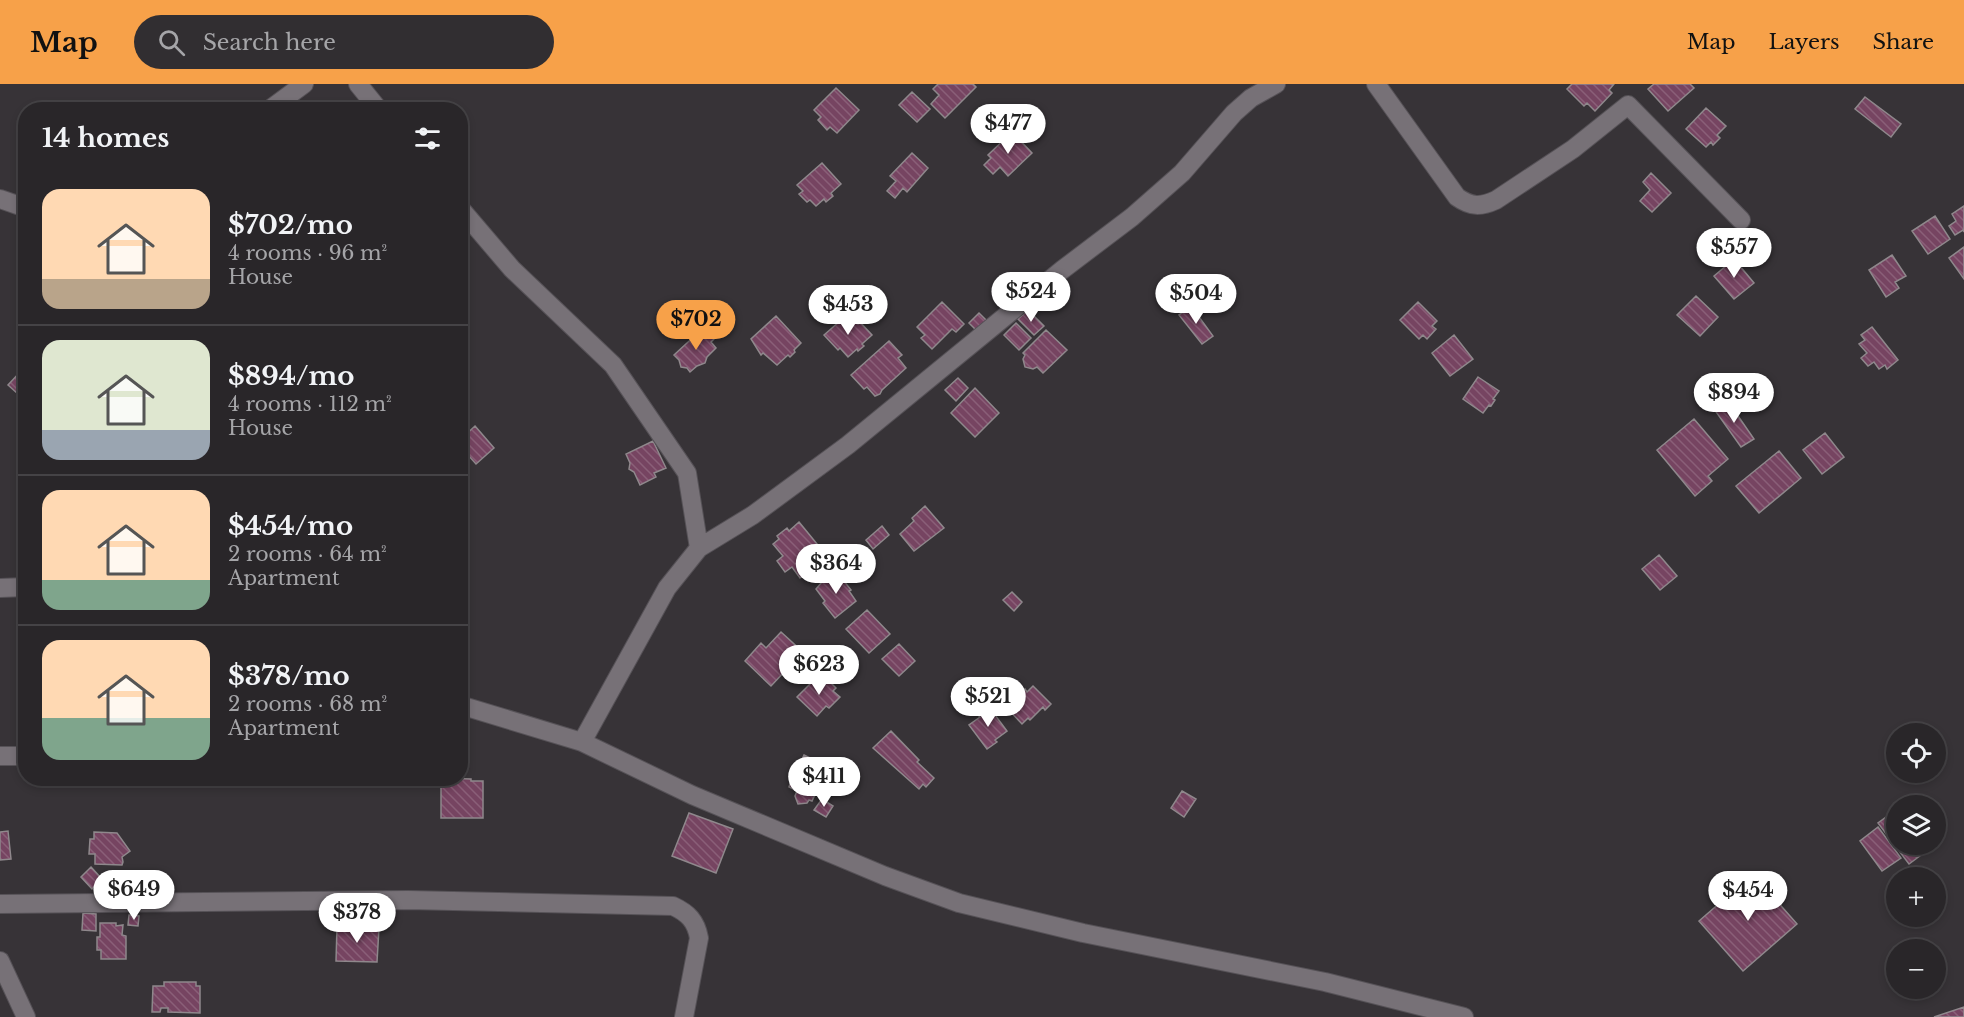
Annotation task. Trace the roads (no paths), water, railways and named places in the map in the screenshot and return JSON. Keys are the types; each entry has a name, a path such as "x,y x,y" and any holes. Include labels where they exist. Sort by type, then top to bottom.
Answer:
{"street":[{"path":"280,102 304,84"},
{"path":"358,84 373,102"},
{"path":"582,742 667,588 699,548 753,514 848,445 1062,270 1132,217 1182,174 1234,113 1251,98 1276,84"},
{"path":"1376,84 1457,197 1466,203 1476,206 1496,200 1573,149 1628,105 1741,219"},
{"path":"0,199 18,205"},
{"path":"468,217 512,269 613,365 687,473 699,548"},
{"path":"0,588 18,587"},
{"path":"468,707 582,742 693,795 885,876 959,903 1083,933 1325,982 1464,1017"},
{"path":"0,756 18,756"},
{"path":"0,904 408,900 673,906 687,912 697,925 699,938 684,1017"},
{"path":"0,961 26,1017"}]}
